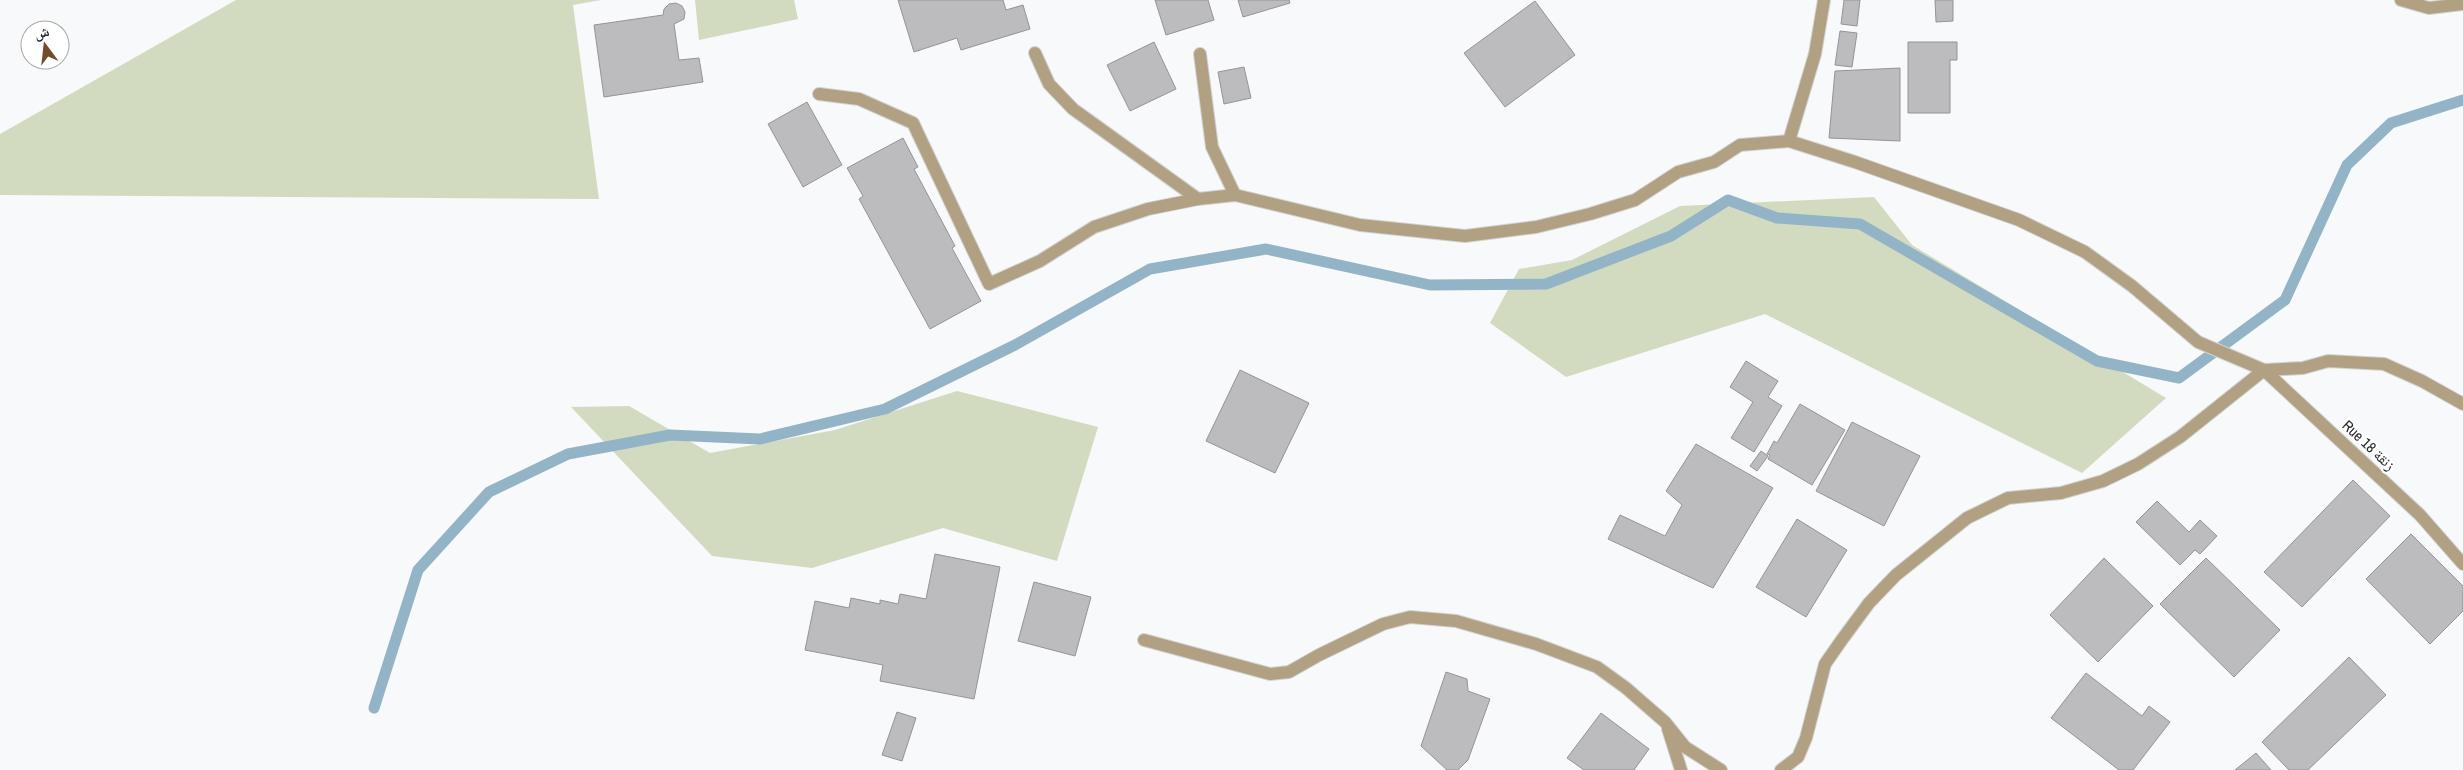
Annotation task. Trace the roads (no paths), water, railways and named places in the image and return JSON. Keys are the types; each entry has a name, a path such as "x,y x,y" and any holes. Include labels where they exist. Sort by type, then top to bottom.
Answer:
{"street":[{"path":"819,94 859,99 913,123 989,284 1040,261 1094,227 1148,210 1198,199 1235,195 1360,225 1464,236 1536,227 1590,214 1635,200 1678,172 1714,162 1740,145 1789,141 1815,54 1824,0"},
{"path":"2401,0 2430,8 2463,4"},
{"path":"1035,53 1049,84 1073,109 1198,199"},
{"path":"1200,54 1212,147 1235,195"},
{"name":"Rue 18 زنقة","path":"1789,141 1855,162 2019,220 2085,252 2132,286 2198,342 2264,370 2420,516 2463,564"},
{"path":"1781,770 1798,757 1806,738 1825,664 1869,603 1896,575 1967,518 2008,498 2060,493 2103,481 2138,464 2180,437 2264,370 2303,368 2328,361 2384,364 2422,381 2463,404"},
{"path":"1144,640 1270,674 1288,672 1383,624 1410,617 1456,620 1536,644 1597,667 1626,688 1665,722 1685,747 1721,770"},
{"path":"1665,722 1681,770"}],"waterway":[{"path":"374,708 418,570 489,492 568,454 670,435 760,439 885,409 1015,345 1150,269 1266,249 1430,285 1546,284 1671,236 1728,200 1777,218 1860,224 2097,361 2179,378 2285,300 2347,165 2391,123 2463,100"}]}
